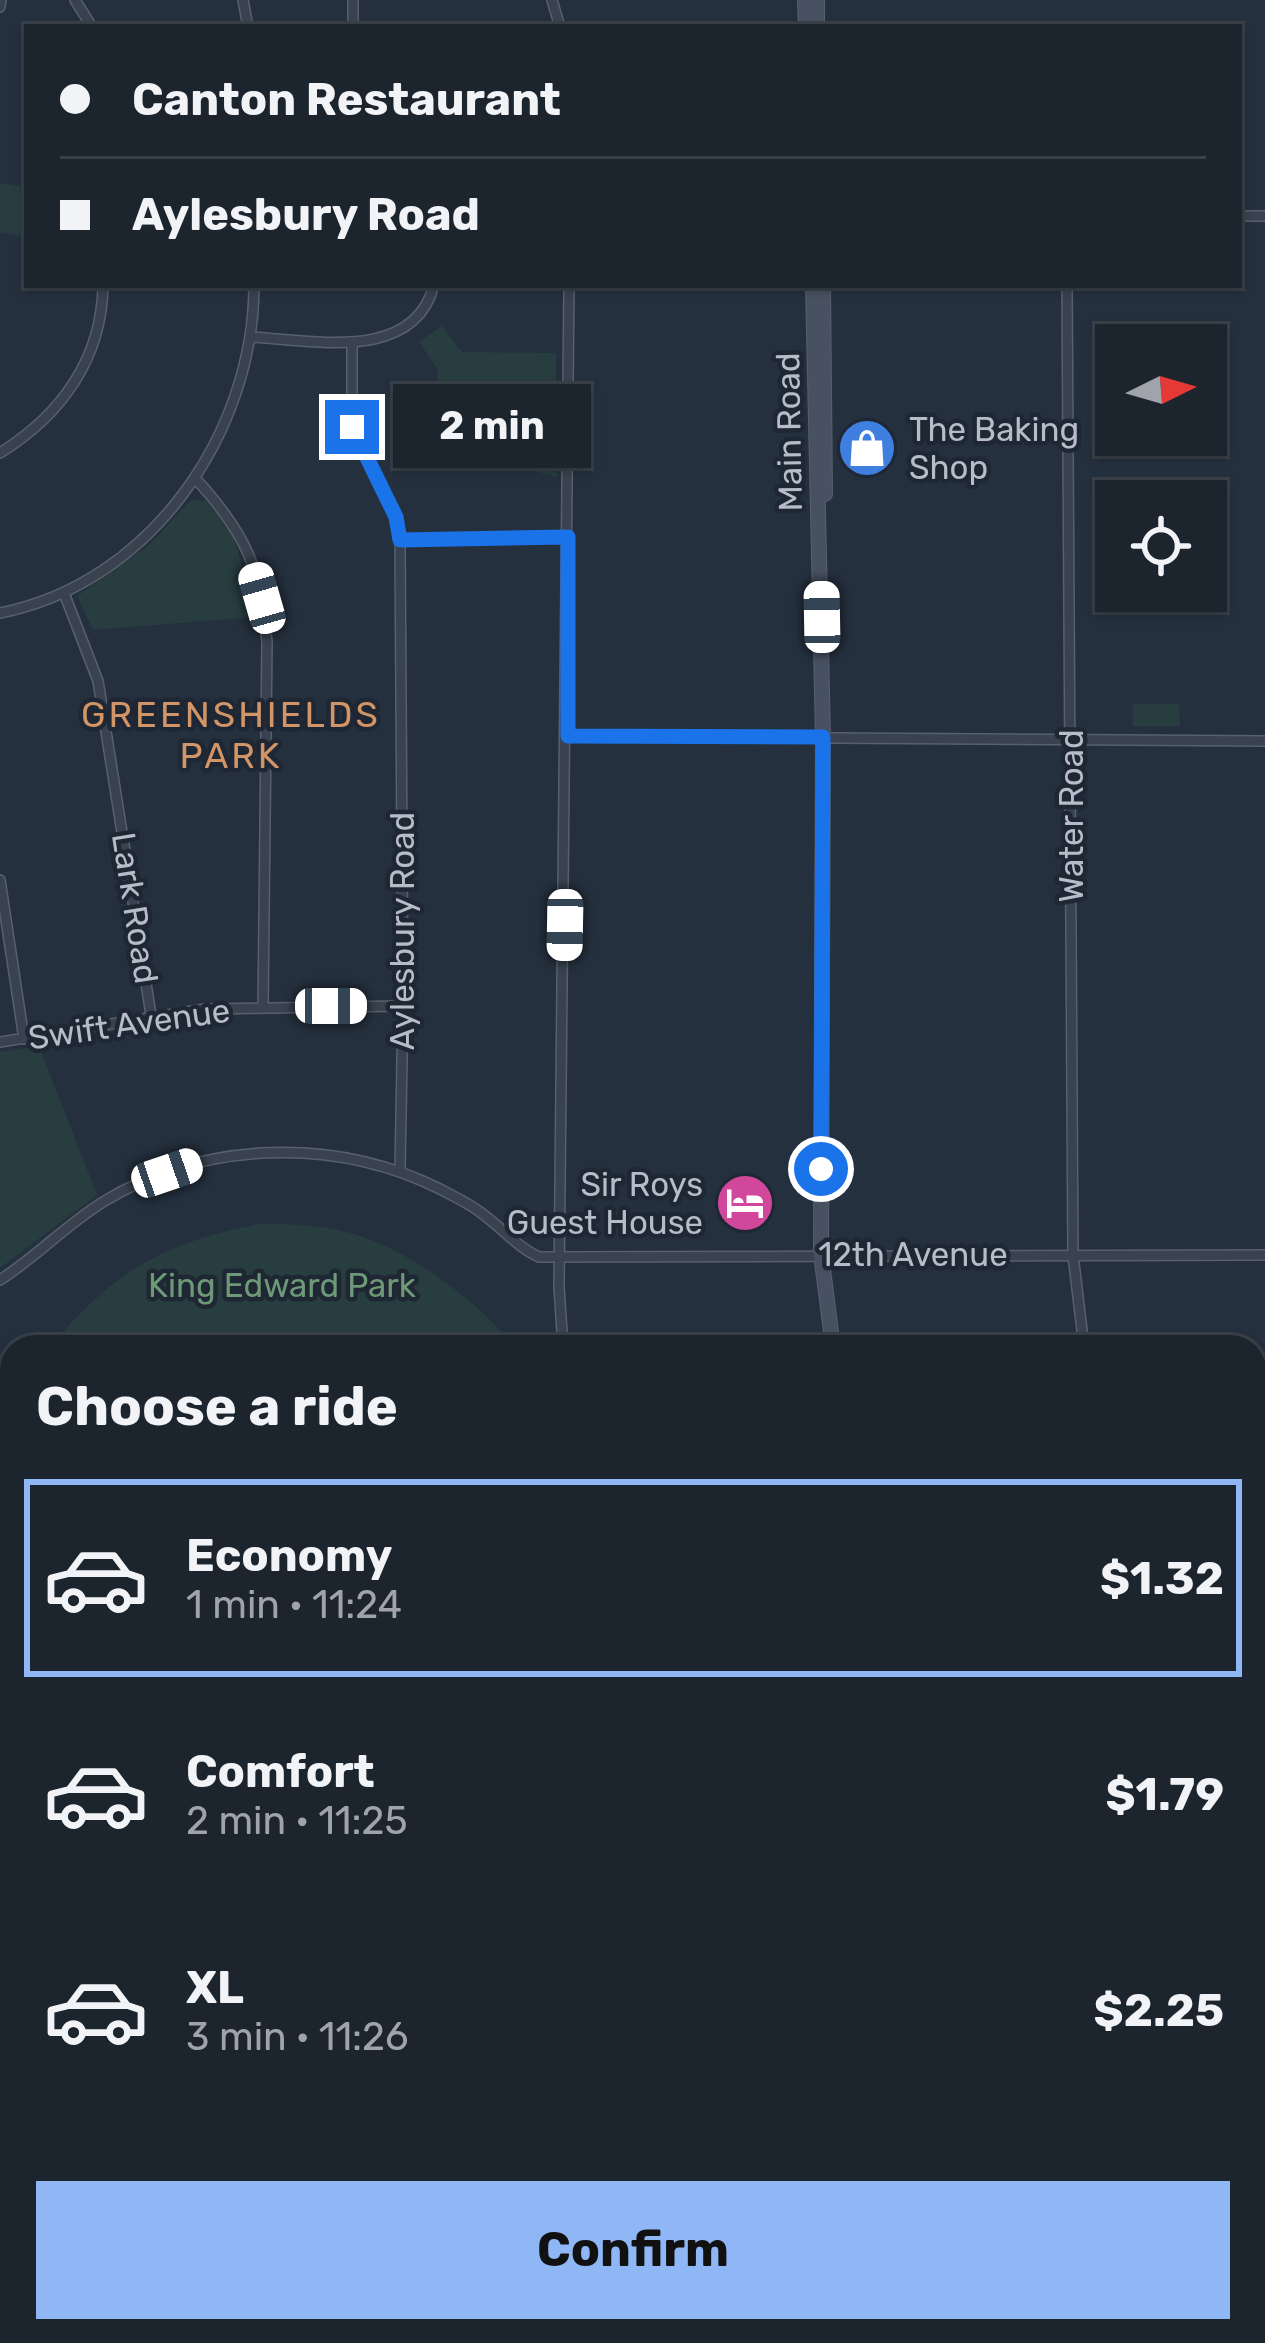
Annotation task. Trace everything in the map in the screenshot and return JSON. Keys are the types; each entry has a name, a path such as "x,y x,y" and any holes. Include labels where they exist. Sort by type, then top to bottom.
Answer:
{"main road":[{"name":"Main Road","path":"813,288 823,737 821,1254 831,1335"},
{"name":"Main Road","path":"821,577 826,472 823,288"}],"street":[{"path":"0,453 43,423 69,393 97,334 103,288"},
{"path":"0,614 64,593 141,540 196,478 235,398 251,337 254,288"},
{"path":"251,337 380,339 408,326 427,305 433,288"},
{"path":"562,1335 569,288"},
{"name":"Water Road","path":"1067,288 1073,1255 1083,1335"},
{"name":"Aylesbury Road","path":"352,342 352,427 396,517 400,540 400,1170"},
{"path":"196,478 241,533 262,598 267,642 263,1008"},
{"path":"400,540 568,537"},
{"name":"Lark Road","path":"64,593 98,681 151,1015"},
{"path":"568,736 1265,741"},
{"path":"0,880 24,1039"},
{"name":"Swift Avenue","path":"0,1042 151,1015 403,1006"},
{"path":"0,1280 104,1202 144,1181 244,1154 290,1152 365,1160 400,1170 479,1211 534,1255 561,1256"},
{"name":"12th Avenue","path":"561,1256 1265,1255"}],"green space":[{"path":"0,183 24,187 24,236 0,232"},
{"path":"442,326 462,352 556,353 557,477 456,452 440,423 437,368 419,342"},
{"path":"191,500 206,501 233,535 257,617 93,630 77,596 149,545"},
{"path":"1133,704 1179,704 1180,726 1133,726"},
{"path":"39,1046 97,1195 0,1268 0,1052"},
{"name":"King Edward Park","path":"260,1224 299,1225 350,1233 383,1245 466,1298 504,1335 61,1335 96,1299 142,1264 226,1231"}],"place":[{"name":"The Baking Shop","path":"867,448"},
{"name":"Sir Roys Guest House","path":"745,1203"}],"district":[{"name":"GREENSHIELDS PARK","path":"231,734"}],"route":[{"path":"352,427 396,517 400,540 568,537 568,736 823,737 821,1169"}]}
